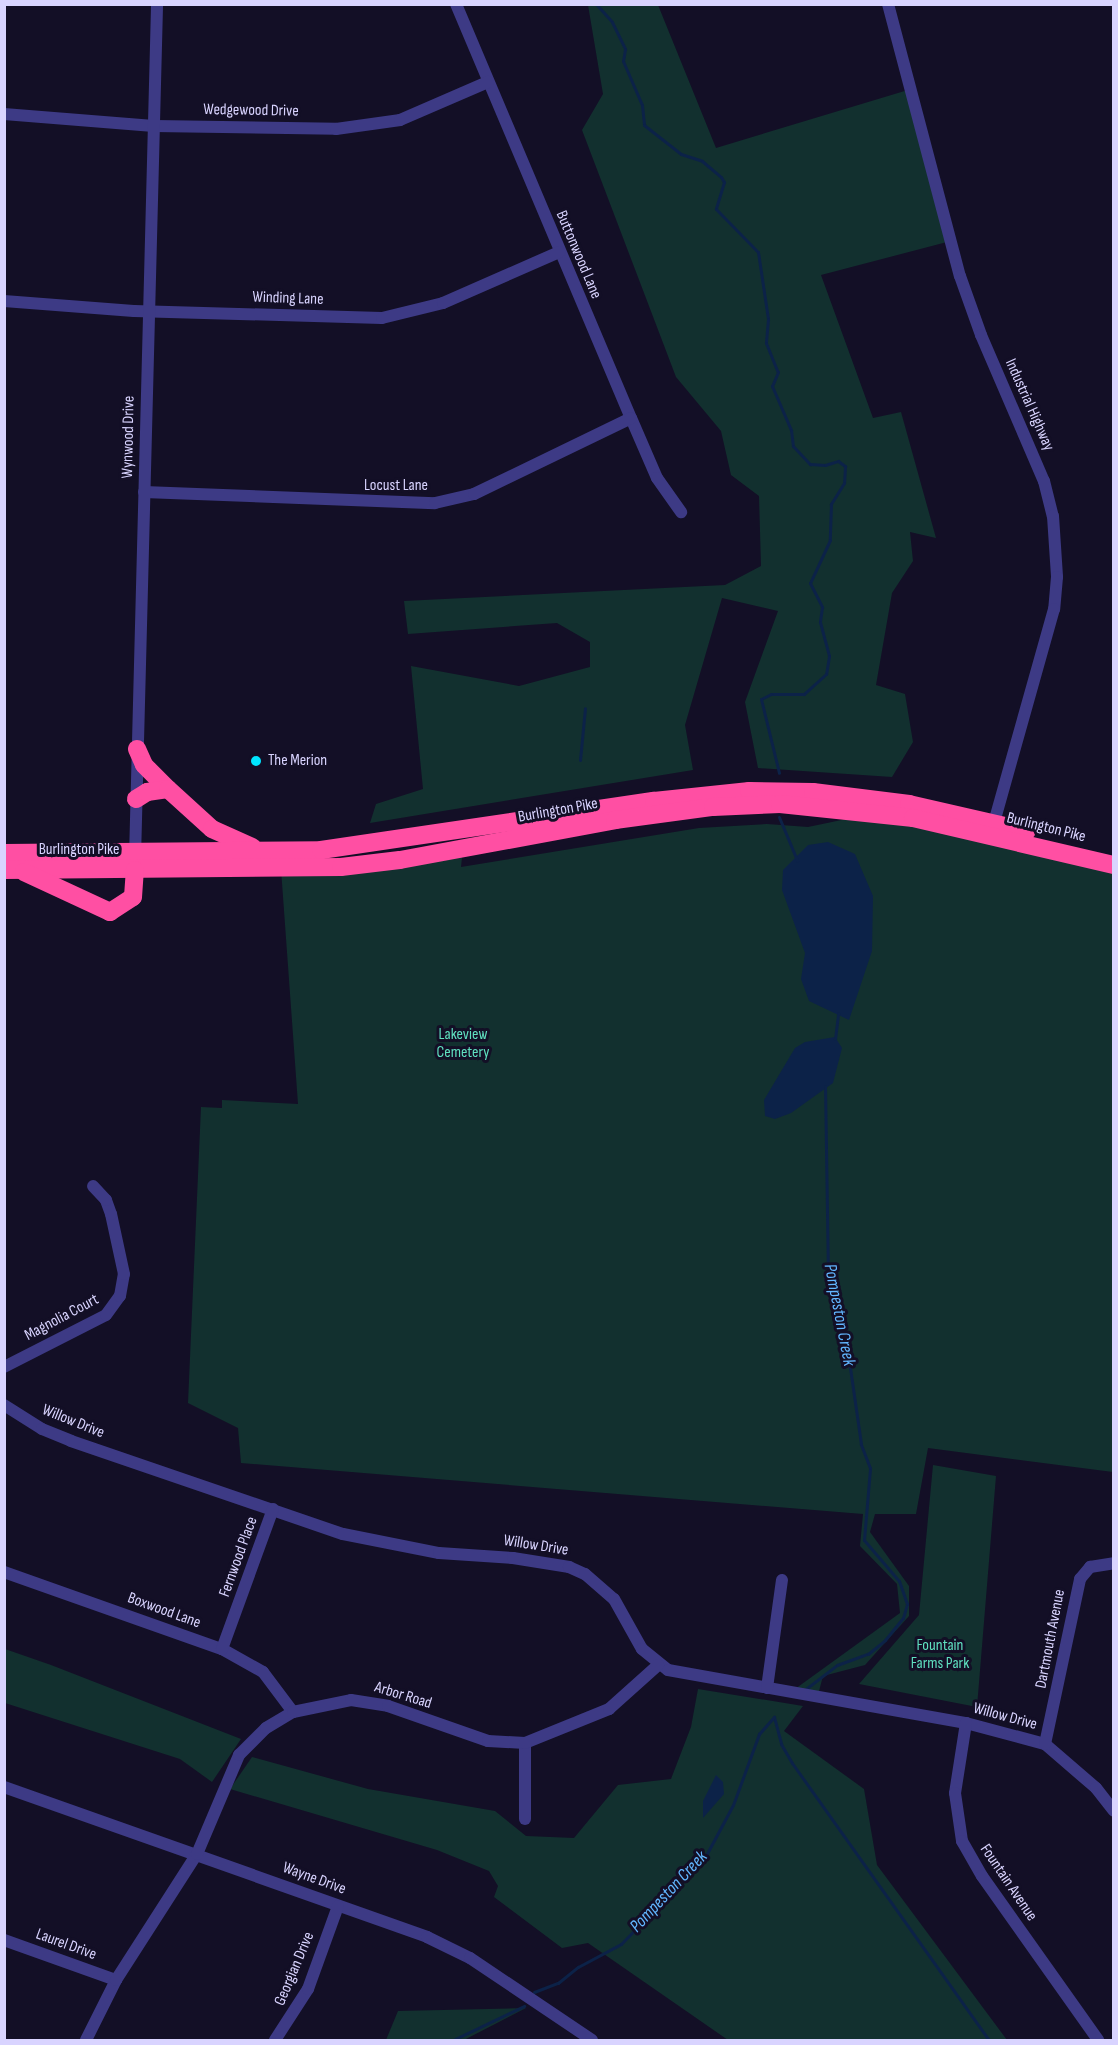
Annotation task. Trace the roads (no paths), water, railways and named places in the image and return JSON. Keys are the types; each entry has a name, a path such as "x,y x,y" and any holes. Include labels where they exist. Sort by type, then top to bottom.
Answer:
{"highway":[{"path":"137,749 144,765 212,829 262,850"},
{"path":"136,799 147,792 168,789"},
{"name":"Burlington Pike","path":"135,861 366,844 654,801 749,791 813,792 898,802 994,822 1113,852"},
{"name":"Burlington Pike","path":"8,859 371,864 615,820 713,807 780,804 924,820 1113,865"},
{"path":"8,859 110,912 133,897 135,861"}],"street":[{"name":"Wynwood Drive","path":"135,861 157,4"},
{"name":"Buttonwood Lane","path":"456,4 559,252 657,477 681,512"},
{"name":"Industrial Highway","path":"888,4 960,276 981,335 1044,481 1053,516 1057,577 1054,609 994,822"},
{"name":"Wedgewood Drive","path":"4,114 154,126 336,129 400,120 488,82"},
{"name":"Winding Lane","path":"4,301 45,307 382,318 443,303 559,252"},
{"name":"Locust Lane","path":"144,492 435,503 474,494 631,418"},
{"name":"Magnolia Court","path":"4,1366 106,1315 120,1296 124,1274 111,1214 106,1200 93,1186"},
{"name":"Willow Drive","path":"4,1406 42,1429 71,1441 343,1534 428,1551 524,1559 577,1570 615,1599 642,1649 658,1665 767,1688 966,1723 1045,1744 1096,1788 1113,1811"},
{"name":"Fernwood Place","path":"222,1649 273,1509"},
{"name":"Dartmouth Avenue","path":"1045,1744 1080,1579 1090,1567 1113,1563"},
{"name":"Boxwood Lane","path":"4,1572 222,1649 262,1672 293,1712"},
{"path":"767,1688 782,1580"},
{"name":"Arbor Road","path":"86,2040 116,1980 197,1854 238,1755 266,1728 293,1712 325,1702 364,1701 488,1741 525,1743 609,1709 658,1665"},
{"name":"Fountain Avenue","path":"966,1723 955,1793 962,1841 981,1876 1098,2040"},
{"path":"525,1743 525,1819"},
{"name":"Wayne Drive","path":"4,1787 427,1937 470,1958 576,2036 592,2040"},
{"name":"Georgian Drive","path":"275,2040 308,1989 338,1906"},
{"name":"Laurel Drive","path":"4,1940 116,1980"}],"water":[{"path":"828,842 855,854 873,896 872,951 849,1020 809,1001 801,979 805,953 782,890 783,870 808,845"},
{"path":"835,1037 842,1048 833,1083 791,1113 775,1119 765,1116 764,1100 795,1048 805,1042"},
{"path":"716,1775 723,1782 724,1794 703,1818 703,1801"}],"waterway":[{"name":"Pompeston Creek","path":"596,4 612,22 625,49 623,61 642,105 644,125 681,154 702,161 721,177 724,182 716,209 758,252 768,319 766,343 778,372 772,386 791,430 793,446 810,464 825,465 838,461 845,466 844,483 831,504 830,540 810,583 822,607 820,622 829,656 826,674 804,694 771,694 761,699 779,773"},
{"path":"580,760 585,708"},
{"name":"Pompeston Creek","path":"779,817 797,860"},
{"name":"Pompeston Creek","path":"835,1039 838,1013"},
{"name":"Pompeston Creek","path":"803,1691 837,1665 868,1654 885,1640 903,1618 907,1604 899,1581 864,1540 870,1468 861,1444 848,1354 828,1276 825,1086"},
{"path":"774,1717 781,1744 792,1763 989,2040"},
{"name":"Pompeston Creek","path":"534,1992 558,1983 578,1967 621,1944 704,1859 733,1805 759,1734 774,1717"},
{"name":"Pompeston Creek","path":"453,2040 524,2006"},
{"name":"Pompeston Creek","path":"399,2040 408,2040"}],"place":[{"name":"The Merion","path":"256,761"}],"park label":[{"name":"Lakeview Cemetery","path":"463,1044"},
{"name":"Fountain Farms Park","path":"940,1655"}]}
